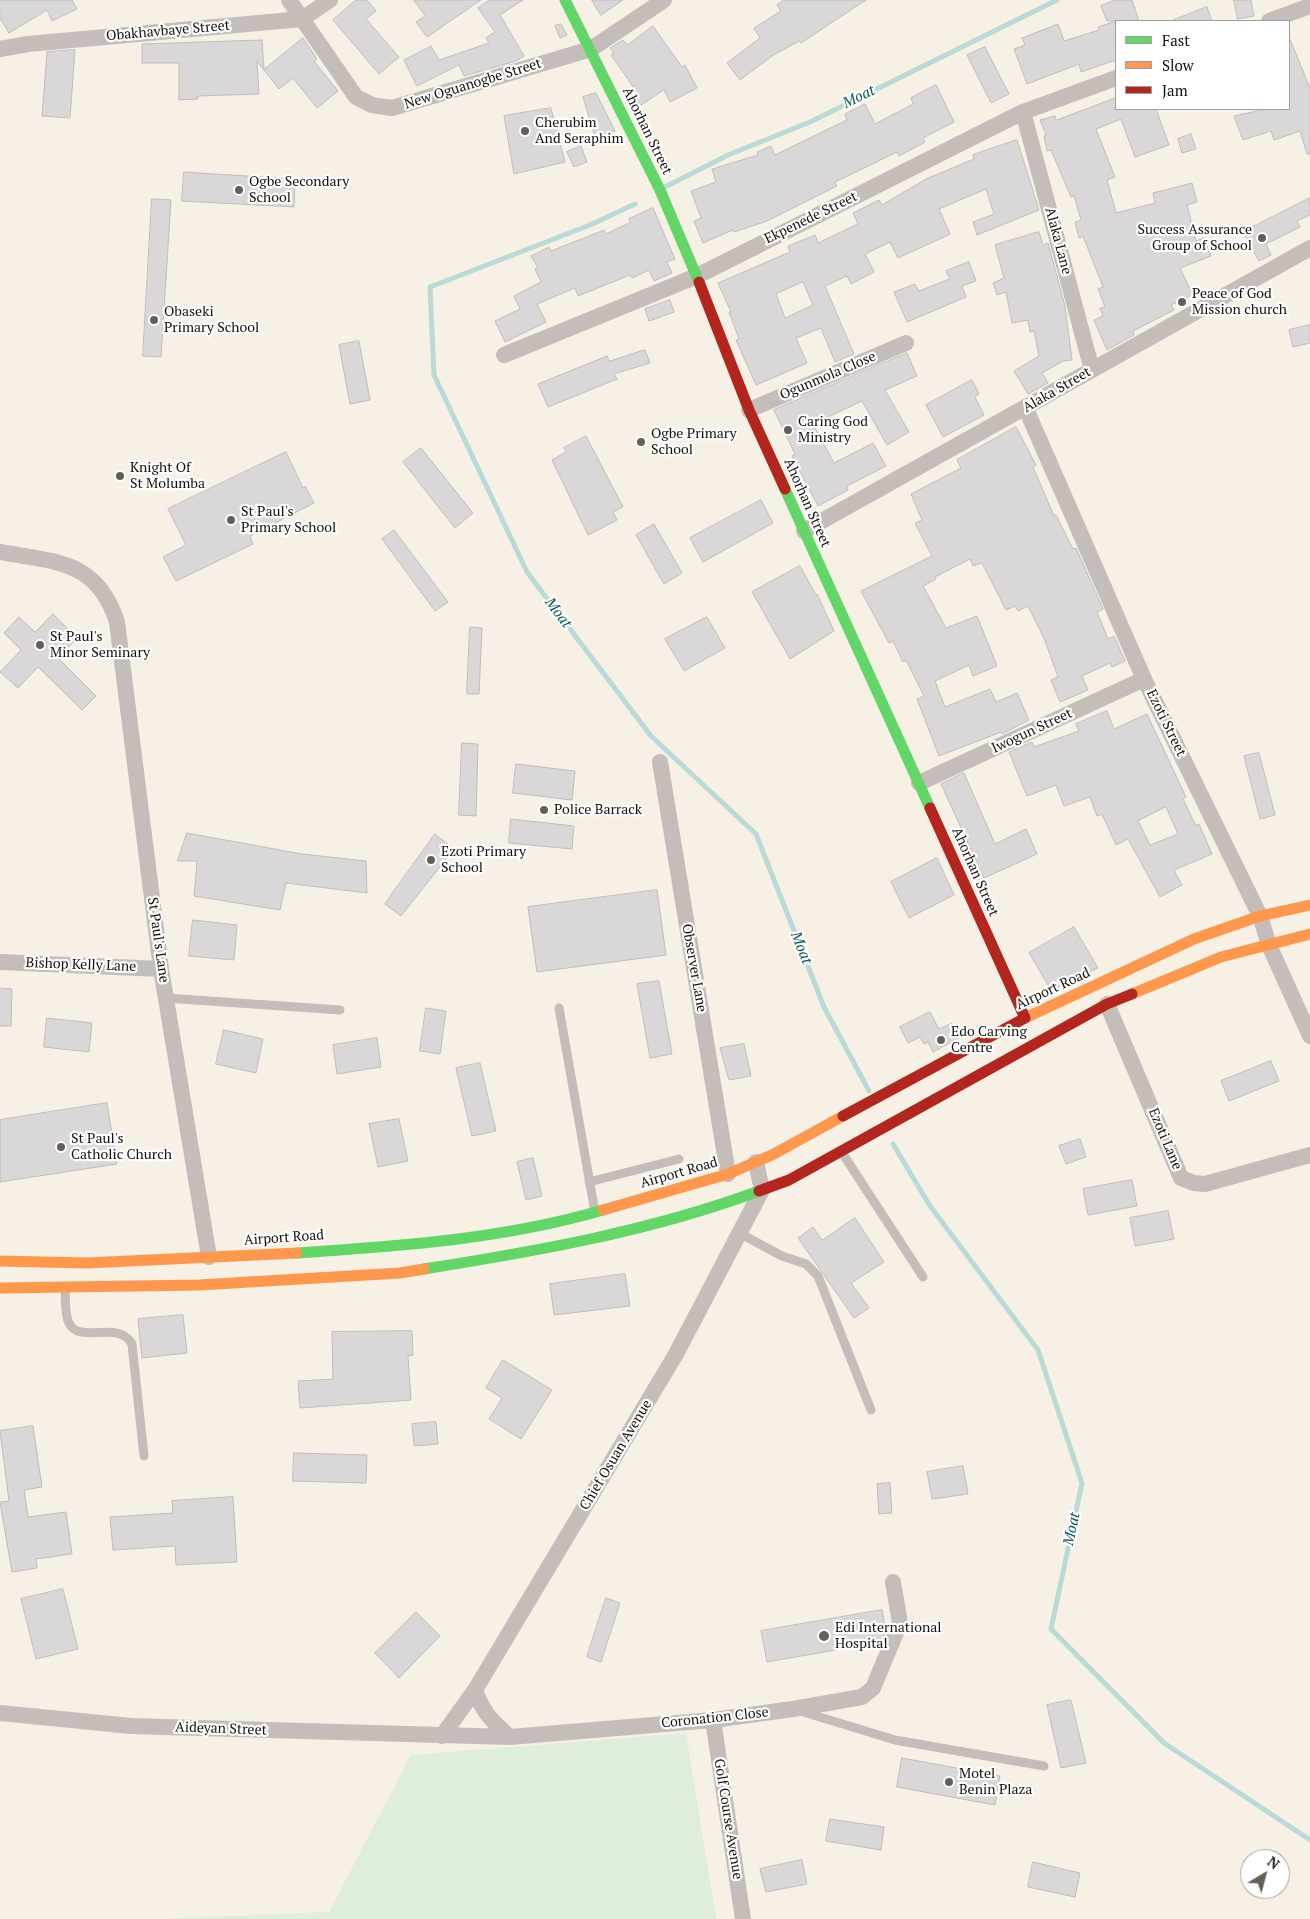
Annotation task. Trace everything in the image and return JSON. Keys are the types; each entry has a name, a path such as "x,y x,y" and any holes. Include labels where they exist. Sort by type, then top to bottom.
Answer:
{"main road":[{"name":"Ahorhan Street","path":"565,0 660,190 697,276 749,410 1025,1018"},
{"name":"Airport Road","path":"0,1261 87,1263 418,1244 485,1236 595,1213 728,1174 756,1162 783,1150 1025,1018 1194,939 1260,916 1310,905"},
{"path":"0,1288 199,1285 400,1273 515,1255 655,1225 789,1180 1107,1004 1221,957 1310,934"}],"street":[{"name":"New Oguanogbe Street","path":"289,0 356,97 372,105 392,108 591,49 664,0"},
{"name":"Obakhavbaye Street","path":"0,49 28,44 302,19 330,0"},
{"path":"1272,20 1310,6"},
{"name":"Ekpenede Street","path":"504,355 697,276 1023,112 1115,78"},
{"name":"Alaka Lane","path":"1023,112 1092,370"},
{"name":"Alaka Street","path":"804,531 1026,408 1210,302 1310,248"},
{"name":"Ogunmola Close","path":"749,410 906,343"},
{"name":"Ezoti Street","path":"1026,408 1144,679 1260,916 1269,945 1310,1036"},
{"name":"St Paul's Lane","path":"0,552 60,562 80,571 97,582 110,601 116,622 161,968 209,1257"},
{"name":"Iwogun Street","path":"919,783 1144,679"},
{"name":"Observer Lane","path":"660,762 728,1174"},
{"name":"Bishop Kelly Lane","path":"0,962 161,968"},
{"name":"Ezoti Lane","path":"1107,1004 1182,1178 1194,1183 1205,1184 1310,1155"},
{"path":"756,1162 762,1190"},
{"name":"Chief Osuan Avenue","path":"442,1736 475,1690 676,1354 762,1190"},
{"name":"Coronation Close","path":"442,1736 510,1737 713,1720 862,1697 874,1688 900,1623 894,1582"},
{"path":"475,1690 481,1707 487,1716 510,1737"},
{"name":"Aideyan Street","path":"0,1713 131,1726 442,1736"},
{"name":"Golf Course Avenue","path":"713,1720 743,1919"}],"lane":[{"path":"166,998 340,1010"},
{"path":"559,1008 595,1213"},
{"path":"841,1150 923,1277"},
{"path":"589,1182 678,1159"},
{"path":"739,1233 782,1256 806,1264 818,1276 871,1410"},
{"path":"65,1287 68,1323 73,1328 80,1332 121,1333 128,1336 132,1344 144,1456"},
{"path":"792,1709 895,1740 1044,1766"}],"green space":[{"path":"686,1733 716,1919 157,1919 329,1912 411,1755"}],"building":[{"path":"0,0 72,0 77,9 52,21 47,10 9,33 0,18"},
{"path":"356,0 367,0 376,11 366,19 399,57 379,74 333,20"},
{"path":"414,0 481,0 427,37 416,22 425,16"},
{"path":"490,0 523,0 500,15 524,56 516,61 464,76 459,65 417,86 404,60 431,46 439,60 489,43 486,38 495,32 478,8"},
{"path":"592,0 623,0 601,15"},
{"path":"784,0 866,0 801,43 799,41 772,56 740,80 727,63 760,38 754,28 781,11 777,5"},
{"path":"1115,0 1132,0 1139,20 1107,21 1101,6"},
{"path":"1234,0 1251,0 1254,16 1238,19"},
{"path":"1207,7 1212,20 1174,20"},
{"path":"1115,21 1115,60 1081,72 1079,64 1027,84 1014,49 1025,45 1022,38 1058,24 1064,41 1099,30 1098,27"},
{"path":"561,24 567,35 560,38 555,26"},
{"path":"653,26 682,67 685,65 697,88 670,102 664,90 635,109 628,96 636,91 611,55 614,53 610,48 623,40 627,45"},
{"path":"303,38 317,59 314,61 338,91 317,108 293,78 279,89 257,61 259,94 198,96 198,99 179,100 179,63 142,63 142,44 262,40 264,69"},
{"path":"1290,39 1310,88 1310,154 1307,154 1300,131 1274,140 1271,131 1243,140 1234,116 1261,110 1290,110"},
{"path":"985,47 1009,94 991,103 967,55"},
{"path":"75,50 70,118 42,116 47,52"},
{"path":"936,85 954,122 923,138 925,142 899,156 897,152 835,182 837,186 767,221 734,232 733,230 703,243 694,221 701,218 691,191 716,182 712,169 758,155 757,152 771,146 775,155 847,120 845,114 865,104 875,124 913,104 911,98"},
{"path":"596,93 615,131 595,137 583,97"},
{"path":"1115,98 1115,110 1156,110 1169,145 1135,157 1121,119 1096,129 1115,177 1107,180 1116,213 1155,203 1153,193 1192,183 1197,202 1187,205 1196,241 1204,238 1211,256 1180,268 1193,295 1171,305 1174,310 1133,331 1134,335 1107,350 1094,320 1103,316 1100,308 1105,307 1098,289 1103,287 1083,236 1079,238 1075,222 1081,220 1074,196 1071,197 1051,150 1047,151 1044,136 1046,135 1040,120 1055,116 1056,120"},
{"path":"551,108 565,162 514,174 504,116"},
{"path":"1191,134 1196,149 1182,153 1178,139"},
{"path":"1017,140 1039,210 977,235 973,222 994,214 986,189 939,209 950,234 898,258 890,242 865,254 874,272 851,284 847,276 825,286 854,354 835,362 821,328 796,338 807,363 756,385 736,340 739,339 729,312 731,312 718,283 790,252 788,246 815,235 818,243 858,224 853,213 879,200 882,205 926,179 974,159 973,155","holes":["803,282 813,305 785,318 776,294"]},
{"path":"581,146 587,162 574,167 567,152"},
{"name":"Ogbe Secondary School","path":"184,172 295,179 294,207 182,201"},
{"name":"Success Assurance Group of School","path":"1310,198 1310,215 1297,221 1300,227 1266,244 1271,255 1259,261 1243,232"},
{"path":"152,199 171,200 161,357 143,356"},
{"path":"653,208 675,259 667,262 672,273 654,281 649,270 632,278 630,275 578,296 575,288 537,304 546,322 505,342 495,321 520,309 514,296 541,282 535,269 538,268 531,256 549,247 551,251 604,230 606,234 631,222 629,219"},
{"path":"1039,232 1043,245 1048,243 1065,306 1072,360 1063,361 1042,373 1048,383 1028,394 1014,371 1039,356 1034,331 1030,332 1028,320 1012,323 1006,292 997,295 993,283 1004,278 995,245"},
{"path":"969,262 976,281 962,286 966,297 907,322 894,292 915,284 919,291 950,279 946,271"},
{"path":"670,300 674,312 649,321 645,309"},
{"path":"1310,325 1310,343 1293,347 1289,330"},
{"path":"359,341 370,400 350,404 339,345"},
{"path":"645,350 650,363 614,374 617,379 548,407 538,384 607,356 609,361"},
{"path":"907,353 917,376 885,390 909,432 887,445 862,401 813,424 834,463 873,443 886,466 847,486 848,490 818,506 792,456 795,454 774,410"},
{"path":"972,380 979,394 975,397 984,415 943,437 926,405"},
{"path":"1016,427 1036,465 1033,467 1054,516 1056,515 1073,549 1076,548 1103,609 1097,612 1108,639 1114,636 1125,661 1112,667 1110,663 1082,676 1088,690 1060,702 1051,680 1058,677 1044,638 1028,606 1018,611 1015,606 1006,610 982,563 973,566 970,559 935,577 936,579 923,586 946,628 977,616 997,666 973,676 969,665 935,681 945,707 990,689 996,702 1017,693 1029,720 1002,734 1001,732 939,756 917,699 924,696 906,660 903,662 893,641 889,643 861,591 932,556 915,523 922,520 911,494 961,468 957,460"},
{"path":"586,436 623,507 613,512 617,520 588,535 552,460 566,452 564,448"},
{"path":"421,448 473,513 455,528 403,462"},
{"path":"286,452 303,488 305,486 314,503 250,536 253,544 176,581 163,557 186,545 168,509"},
{"path":"761,500 773,523 703,562 690,538"},
{"path":"654,524 682,573 664,584 636,535"},
{"path":"394,530 448,602 435,611 382,539"},
{"path":"800,566 817,594 834,631 790,659 752,592"},
{"path":"53,614 77,638 58,658 96,696 82,710 38,667 18,688 0,672 21,650 4,633 19,617 35,632"},
{"path":"707,617 725,648 684,671 665,639"},
{"path":"470,627 482,628 479,694 467,694"},
{"path":"1107,711 1114,729 1147,714 1186,797 1183,799 1196,826 1199,824 1212,854 1174,870 1182,885 1160,897 1128,839 1116,845 1102,814 1097,816 1090,797 1064,806 1056,785 1027,796 1009,752 1032,742 1034,747 1079,731 1076,724","holes":["1166,807 1178,834 1150,845 1138,821"]},
{"path":"462,743 478,744 476,816 459,815"},
{"path":"1259,753 1275,815 1260,819 1244,756"},
{"path":"516,764 575,771 572,800 513,793"},
{"path":"964,773 995,844 1026,829 1037,854 984,878 941,784"},
{"path":"511,819 574,826 572,849 509,843"},
{"path":"187,833 302,854 366,861 367,893 286,883 280,910 194,896 197,861 178,861"},
{"path":"435,834 454,849 401,916 385,904"},
{"path":"937,858 954,895 909,918 891,882"},
{"path":"657,890 666,955 537,972 528,907"},
{"path":"193,920 237,925 234,960 189,956"},
{"path":"1074,927 1098,968 1051,990 1029,953"},
{"path":"659,981 672,1054 650,1058 637,984"},
{"path":"0,988 12,989 11,1026 0,1026"},
{"path":"426,1008 446,1011 440,1054 420,1051"},
{"name":"Edo Carving Centre","path":"930,1012 939,1029 952,1023 959,1038 933,1052 928,1042 924,1044 920,1037 908,1043 900,1027"},
{"path":"47,1018 92,1023 89,1052 44,1047"},
{"path":"224,1030 263,1039 256,1073 216,1064"},
{"path":"377,1038 381,1067 337,1074 333,1045"},
{"path":"744,1044 751,1076 729,1080 720,1048"},
{"path":"1271,1061 1279,1081 1229,1101 1221,1081"},
{"path":"480,1063 496,1131 472,1136 456,1068"},
{"path":"107,1103 117,1164 0,1182 0,1120"},
{"path":"399,1119 408,1161 378,1167 369,1124"},
{"path":"1080,1139 1086,1157 1066,1164 1059,1146"},
{"path":"533,1158 542,1196 526,1200 517,1162"},
{"path":"1132,1180 1137,1206 1088,1215 1083,1189"},
{"path":"1168,1211 1174,1239 1135,1246 1130,1218"},
{"path":"855,1218 884,1262 851,1283 869,1308 854,1318 798,1238 813,1227 822,1240"},
{"path":"625,1274 630,1306 554,1315 550,1284"},
{"path":"183,1315 187,1353 142,1358 138,1319"},
{"path":"412,1331 413,1355 408,1356 411,1400 300,1408 298,1381 333,1379 332,1332"},
{"path":"503,1360 552,1390 521,1439 489,1419 502,1398 486,1388"},
{"path":"436,1422 438,1444 414,1446 412,1424"},
{"path":"33,1426 42,1487 24,1490 28,1517 66,1512 72,1554 36,1559 37,1568 12,1572 0,1502 9,1501 0,1431"},
{"path":"294,1453 367,1455 366,1483 293,1481"},
{"path":"963,1466 968,1494 932,1499 927,1472"},
{"path":"890,1483 892,1513 879,1514 877,1484"},
{"path":"233,1497 237,1562 176,1565 175,1546 113,1550 110,1517 173,1513 172,1501"},
{"path":"63,1589 78,1649 36,1659 21,1599"},
{"path":"606,1598 620,1603 601,1662 587,1657"},
{"name":"Edi International Hospital","path":"882,1610 886,1631 881,1642 767,1662 761,1631"},
{"path":"416,1612 440,1636 399,1678 375,1653"},
{"path":"1071,1700 1086,1763 1061,1768 1047,1705"},
{"name":"Motel Benin Plaza","path":"902,1758 1000,1776 995,1805 897,1787"},
{"path":"830,1819 884,1827 881,1850 826,1841"},
{"path":"802,1860 807,1884 766,1892 760,1869"},
{"path":"1033,1862 1080,1873 1075,1897 1028,1887"}],"waterway":[{"name":"Moat","path":"665,187 728,155 810,122 1057,0"},
{"name":"Moat","path":"635,204 590,225 430,287 434,375 527,572 651,736 756,834 824,1007 869,1091"},
{"name":"Moat","path":"893,1144 930,1206 1038,1350 1082,1483 1051,1629 1164,1743 1310,1840"}],"traffic: fast":[{"path":"565,0 660,190 699,282"},
{"path":"785,489 930,808"},
{"path":"424,1269 552,1247 636,1229 677,1218 759,1191"},
{"path":"297,1253 413,1244 490,1235 566,1220 603,1210"}],"traffic: slow":[{"path":"1025,1018 1194,939 1260,916 1310,905"},
{"path":"1132,994 1221,957 1310,934"},
{"path":"603,1210 728,1174 774,1154 843,1116"},
{"path":"0,1261 87,1263 297,1253"},
{"path":"0,1288 199,1285 400,1273 424,1269"}],"traffic: jam":[{"path":"699,282 749,410 785,489"},
{"path":"930,808 1025,1018"},
{"path":"759,1191 789,1180 1107,1004 1132,994"},
{"path":"843,1116 1025,1018"}],"place":[{"name":"Cherubim And Seraphim","path":"525,131"},
{"name":"Ogbe Secondary School","path":"239,190"},
{"name":"Success Assurance Group of School","path":"1262,238"},
{"name":"Peace of God Mission church","path":"1182,302"},
{"name":"Obaseki Primary School","path":"154,320"},
{"name":"Caring God Ministry","path":"788,430"},
{"name":"Ogbe Primary School","path":"641,442"},
{"name":"Knight Of St Molumba","path":"120,476"},
{"name":"St Paul's Primary School","path":"231,520"},
{"name":"St Paul's Minor Seminary","path":"40,645"},
{"name":"Police Barrack","path":"544,810"},
{"name":"Ezoti Primary School","path":"431,860"},
{"name":"Edo Carving Centre","path":"941,1040"},
{"name":"St Paul's Catholic Church","path":"61,1147"},
{"name":"Edi International Hospital","path":"824,1636"},
{"name":"Motel Benin Plaza","path":"949,1782"}]}
